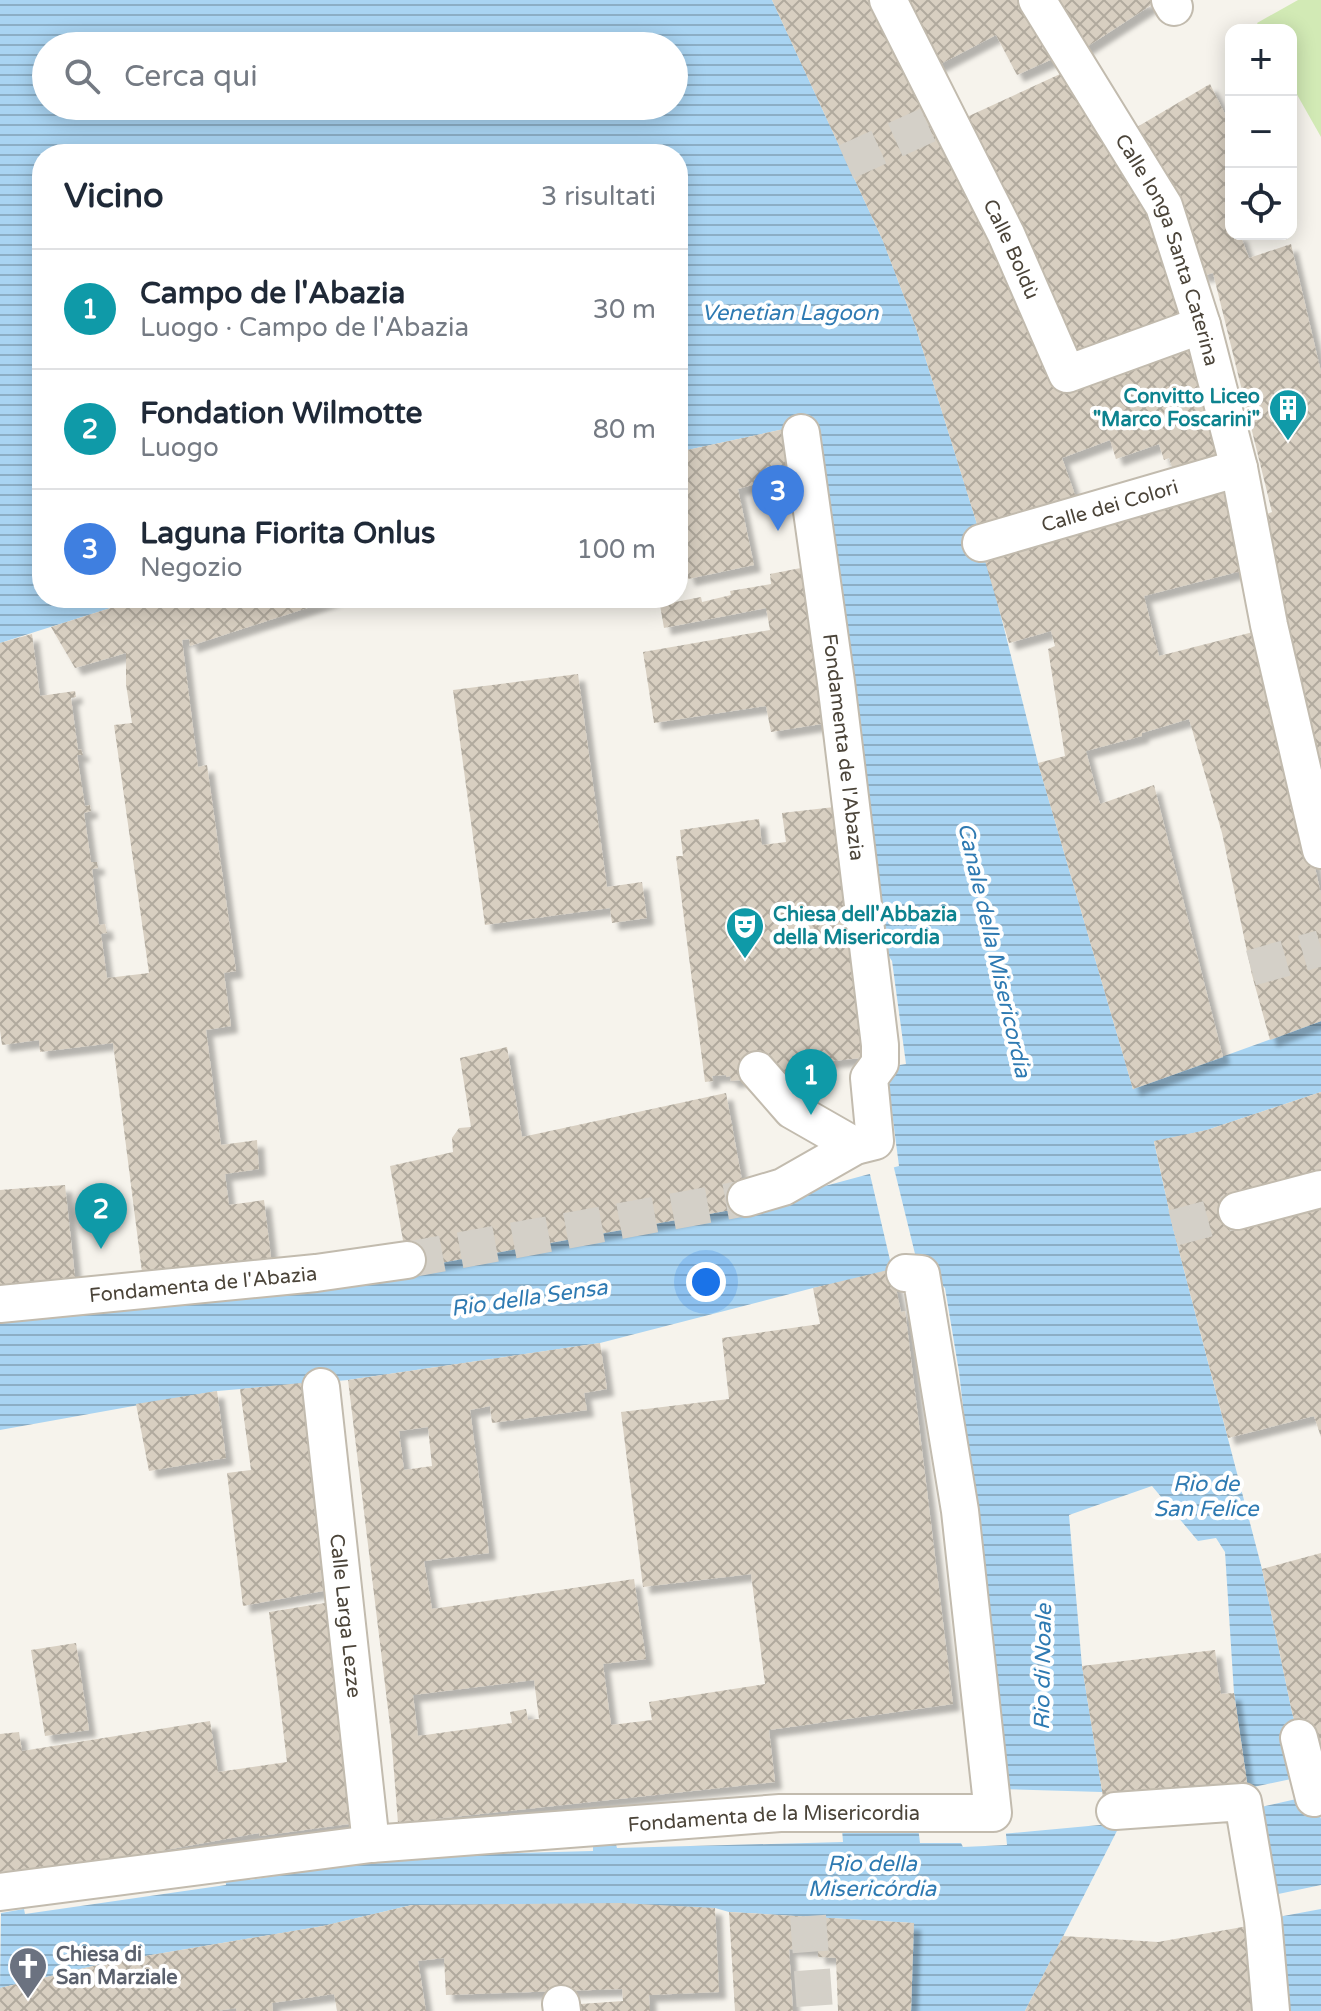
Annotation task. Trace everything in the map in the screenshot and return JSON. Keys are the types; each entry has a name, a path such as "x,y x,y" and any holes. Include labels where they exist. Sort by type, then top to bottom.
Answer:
{"street":[{"name":"Calle Boldù","path":"888,0 942,118 1006,234 1067,374 1202,325"},
{"name":"Calle longa Santa Caterina","path":"1037,0 1164,206 1202,325 1239,468 1269,625 1321,850"},
{"name":"Fondamenta de l'Abazia","path":"801,433 836,682 879,1030 880,1063 869,1078 875,1141 855,1146"},
{"name":"Calle dei Colori","path":"981,543 1239,468"},
{"path":"757,1070 792,1110 855,1146"},
{"path":"746,1198 783,1187 855,1146"},
{"path":"1237,1211 1321,1189"},
{"name":"Fondamenta de l'Abazia","path":"0,1304 316,1273 407,1260"},
{"name":"Fondamenta de la Misericordia","path":"0,1892 371,1844 780,1813 993,1813 960,1511 921,1274 905,1273"},
{"name":"Calle Larga Lezze","path":"321,1387 371,1844"},
{"path":"1299,1738 1314,1798"},
{"path":"1115,1811 1243,1802 1263,1920 1271,2011"}],"green space":[{"path":"1298,0 1321,0 1321,137 1297,95 1297,24 1257,23"}],"water":[{"path":"0,0 772,0 883,241 916,328 981,537 1038,763 1133,1089 1321,1021 1321,1092 1207,1130 1154,1142 1173,1228 1262,1569 1292,1712 1321,1819 1321,2011 1289,2011 1248,1789 1234,1693 1225,1552 1216,1538 1198,1541 1152,1486 1069,1515 1082,1666 1104,1803 1121,1823 1025,2011 911,2011 913,1923 729,1912 715,1908 412,1905 323,1926 110,1962 0,1988 1,1913 24,1909 25,1914 226,1885 225,1876 248,1873 250,1880 402,1856 593,1851 593,1841 615,1841 617,1848 843,1842 842,1829 918,1827 920,1843 961,1843 963,1847 1007,1845 959,1372 945,1288 941,1284 937,1262 813,1288 600,1343 348,1380 217,1391 0,1430 0,1314 317,1285 747,1207 899,1166 886,1067 906,1064 892,961 878,940 789,428 688,450 688,144 32,144 32,608 110,608 0,643"}],"pier":[{"path":"893,1164 917,1262 893,1273 869,1170"},
{"path":"1310,1775 1314,1795 1248,1810 1244,1789"},
{"path":"997,1789 1102,1792 1121,1823 1001,1834"},
{"path":"1321,1885 1321,1909 1268,1919 1264,1897"}],"building":[{"path":"772,0 880,0 1063,385 1193,335 1228,465 1176,479 1169,458 1164,460 1159,444 1116,459 1110,440 1062,458 1079,506 981,537 916,328 883,241"},
{"path":"893,0 1027,0 1059,56 1017,75 996,35 931,69"},
{"path":"1050,0 1159,0 1082,50"},
{"path":"1071,69 1155,217 1189,322 1073,366 958,121"},
{"name":"Convitto Liceo \"Marco Foscarini\"","path":"1210,84 1225,114 1225,240 1242,240 1249,258 1291,244 1321,372 1321,757 1312,761 1257,518 1272,512 1213,273 1202,276 1132,130"},
{"path":"789,428 798,491 763,499 759,483 738,489 754,565 688,579 688,450"},
{"path":"1231,475 1249,569 1144,596 1159,656 1261,630 1321,894 1321,1021 1270,1040 1252,975 1222,833 1189,719 1086,751 1100,804 1154,785 1223,1057 1133,1089 1038,763 1065,756 1048,649 1055,646 1051,631 1009,643 982,551"},
{"path":"811,566 834,722 771,732 766,706 654,723 643,652 770,630 766,608 664,628 661,608 688,608 688,600 701,597 702,602 731,595 730,591 771,584 770,574"},
{"path":"111,608 307,608 190,646 189,639 182,640 198,767 207,765 236,971 224,973 231,1026 206,1030 221,1145 257,1140 259,1169 225,1174 229,1205 264,1200 272,1265 143,1280 113,1043 40,1052 39,1040 2,1045 0,643 32,634 40,696 75,691 76,697 71,698 78,750 81,749 83,755 77,755 85,806 90,805 91,811 84,813 91,862 97,862 98,868 92,869 99,925 105,924 107,933 101,934 107,978 149,973 114,725 132,723 126,684 126,653 75,668 51,627"},
{"path":"578,674 607,887 642,882 647,918 612,923 610,908 485,925 453,690"},
{"name":"Chiesa dell'Abbazia della Misericordia","path":"843,806 871,1057 813,1063 814,1069 805,1069 804,1065 792,1066 792,1069 786,1070 787,1074 741,1073 741,1080 731,1081 730,1076 726,1075 712,1076 713,1081 705,1082 676,856 683,856 680,830 759,819 762,845 786,842 782,813"},
{"path":"507,1047 522,1137 726,1093 747,1207 408,1269 390,1166 453,1152 452,1138 459,1128 471,1127 460,1058"},
{"path":"1321,1092 1321,1437 1314,1416 1228,1438 1173,1228 1154,1141 1207,1130"},
{"path":"65,1185 76,1286 0,1293 0,1190"},
{"path":"892,1269 901,1312 905,1311 906,1318 953,1704 769,1730 775,1782 398,1823 391,1734 348,1380 600,1343 607,1389 584,1393 587,1410 492,1423 490,1406 470,1410 489,1553 424,1561 432,1609 634,1579 646,1659 603,1664 611,1725 652,1720 649,1702 765,1684 751,1574 643,1587 621,1412 729,1399 722,1338 820,1324 813,1288","holes":["428,1427 432,1466 404,1470 399,1431","534,1680 539,1719 528,1720 526,1709 510,1712 512,1723 418,1736 413,1695"]},
{"path":"301,1383 323,1591 243,1606 227,1473 251,1470 240,1389"},
{"path":"217,1391 226,1458 149,1471 136,1404"},
{"path":"1321,1553 1320,1816 1292,1712 1262,1569"},
{"path":"325,1603 349,1824 260,1836 259,1833 144,1854 0,1872 0,1734 19,1732 22,1751 210,1721 218,1772 287,1762 269,1612"},
{"path":"76,1643 89,1730 45,1736 31,1650"},
{"path":"1215,1650 1221,1694 1234,1693 1248,1789 1104,1803 1082,1666"},
{"path":"620,1903 715,1908 719,1992 649,1995 650,2011 566,2011 566,2005 623,2001 622,1989 446,1995 444,1958 418,1961 426,2011 337,2011 334,1994 272,2003 273,2011 236,2011 236,2008 216,2011 0,2011 0,1988 110,1962 323,1926 412,1905"},
{"path":"729,1912 914,1923 911,2011 838,2011 836,1958 818,1957 818,1950 789,1949 793,2011 735,2011"},
{"path":"1248,1926 1258,2011 1025,2011 1063,1936 1158,1942"}],"tunnel":[{"path":"846,162 939,120"},
{"path":"1251,968 1321,948"},
{"path":"407,1260 746,1198"},
{"path":"1173,1228 1237,1211"},
{"path":"808,1916 815,2011"}],"place":[{"name":"Convitto Liceo \"Marco Foscarini\"","path":"1288,442"},
{"name":"Laguna Fiorita Onlus","path":"778,531"},
{"name":"Chiesa dell'Abbazia della Misericordia","path":"745,960"},
{"name":"Campo de l'Abazia","path":"811,1115"},
{"name":"Fondation Wilmotte","path":"101,1249"},
{"name":"Chiesa di San Marziale","path":"28,2000"}],"water label":[{"name":"Venetian Lagoon","path":"790,312"},
{"name":"Canale della Misericordia","path":"995,950"},
{"name":"Rio della Sensa","path":"529,1297"},
{"name":"Rio de San Felice","path":"1206,1496"},
{"name":"Rio di Noale","path":"1042,1667"},
{"name":"Rio della Misericórdia","path":"872,1876"}]}
